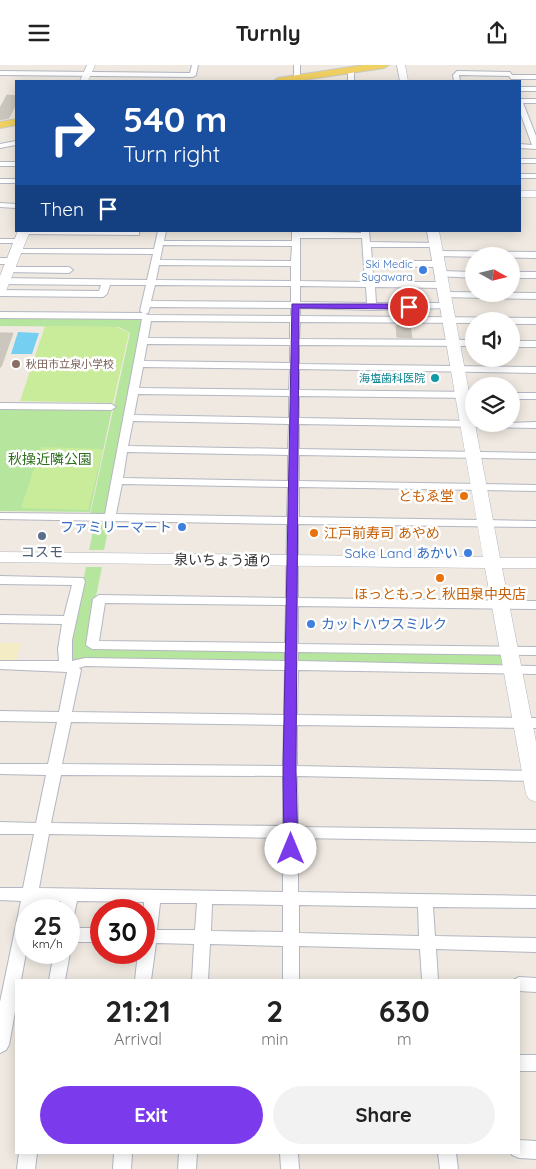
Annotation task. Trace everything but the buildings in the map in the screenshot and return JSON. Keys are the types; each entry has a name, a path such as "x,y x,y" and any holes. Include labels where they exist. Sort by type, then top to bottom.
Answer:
{"main road":[{"path":"297,80 384,65"},
{"path":"0,125 15,123"}],"street":[{"path":"138,74 142,65"},
{"path":"0,73 193,75 195,65"},
{"path":"297,65 297,80"},
{"path":"401,65 404,80"},
{"path":"506,65 511,77"},
{"path":"351,70 352,80"},
{"path":"457,80 457,73 536,77"},
{"path":"521,89 536,89"},
{"path":"521,104 536,101"},
{"path":"521,146 536,146 523,120"},
{"path":"521,133 531,133"},
{"path":"0,146 15,143"},
{"path":"521,161 536,161"},
{"path":"0,164 15,164"},
{"path":"521,176 536,176"},
{"path":"1,183 15,181"},
{"path":"521,194 536,194"},
{"path":"0,205 15,205"},
{"path":"10,263 136,232 131,252"},
{"path":"110,517 143,341 146,304 162,232"},
{"path":"159,243 296,237 365,237 536,321"},
{"path":"291,979 290,771 296,237"},
{"path":"365,237 372,307"},
{"path":"0,241 10,263 102,293 106,282 369,284 441,275 536,255"},
{"path":"10,263 131,252 156,253"},
{"path":"154,262 297,264"},
{"path":"10,263 69,270"},
{"path":"368,263 441,275 536,297"},
{"path":"146,304 372,307 441,275"},
{"path":"441,275 457,369 465,388"},
{"path":"0,315 295,319 441,275 465,275"},
{"path":"520,275 536,275"},
{"path":"143,341 465,343"},
{"path":"520,344 536,344"},
{"path":"138,364 536,370"},
{"path":"133,391 465,395"},
{"path":"520,395 536,396"},
{"path":"0,406 111,407"},
{"path":"128,418 465,425"},
{"path":"520,425 536,425"},
{"path":"0,769 290,771 535,782 528,723 510,660 468,432"},
{"path":"123,449 536,456"},
{"path":"116,481 536,488"},
{"path":"0,516 536,524"},
{"name":"泉いちょう通り","path":"0,557 536,563"},
{"path":"0,580 80,581 70,620 64,659 68,666 74,670 3,1009 0,1045"},
{"path":"536,605 99,599 92,645 292,649 510,660 536,670"},
{"path":"0,619 70,620"},
{"path":"0,665 68,666 85,662 292,666 510,660 536,651"},
{"path":"0,716 528,723"},
{"path":"0,828 536,836"},
{"path":"0,895 28,895 48,899"},
{"path":"80,902 153,896 536,902"},
{"path":"200,979 205,897"},
{"path":"425,900 430,979"},
{"path":"155,936 536,945"},
{"path":"57,979 60,964"},
{"path":"143,979 144,964"},
{"path":"520,984 536,985"},
{"path":"520,1063 536,1063"},
{"path":"520,1149 536,1150"},
{"path":"26,1169 28,1154"},
{"path":"122,1169 123,1154"},
{"path":"187,1169 188,1154"},
{"path":"289,1154 290,1169"},
{"path":"447,1154 449,1169"}],"green space":[{"path":"0,316 145,318 107,515 90,515 130,333 119,327 0,326"},
{"path":"45,326 117,327 129,333 113,403 20,401"},
{"name":"秋操近隣公園","path":"0,408 112,409 90,512 0,511"},
{"path":"41,447 103,449 88,510 21,508"},
{"path":"95,522 110,522 104,550 89,550"},
{"path":"86,567 102,567 86,646 90,648 500,655 504,657 505,665 74,661 68,658"}],"sand":[{"path":"0,643 21,643 16,660 0,660"}],"water":[{"path":"18,332 39,333 32,354 11,354"}],"place":[{"name":"Ski Medic Sugawara","path":"423,270"},
{"name":"秋田市立泉小学校","path":"16,364"},
{"name":"海塩歯科医院","path":"435,378"},
{"name":"ともゑ堂","path":"464,496"},
{"name":"ファミリーマート","path":"182,527"},
{"name":"江戸前寿司 あやめ","path":"314,533"},
{"name":"コスモ","path":"42,536"},
{"name":"Sake Land あかい","path":"468,553"},
{"name":"ほっともっと 秋田泉中央店","path":"440,578"},
{"name":"カットハウスミルク","path":"311,624"}],"route":[{"path":"291,849 290,771 295,305 409,307"}]}
